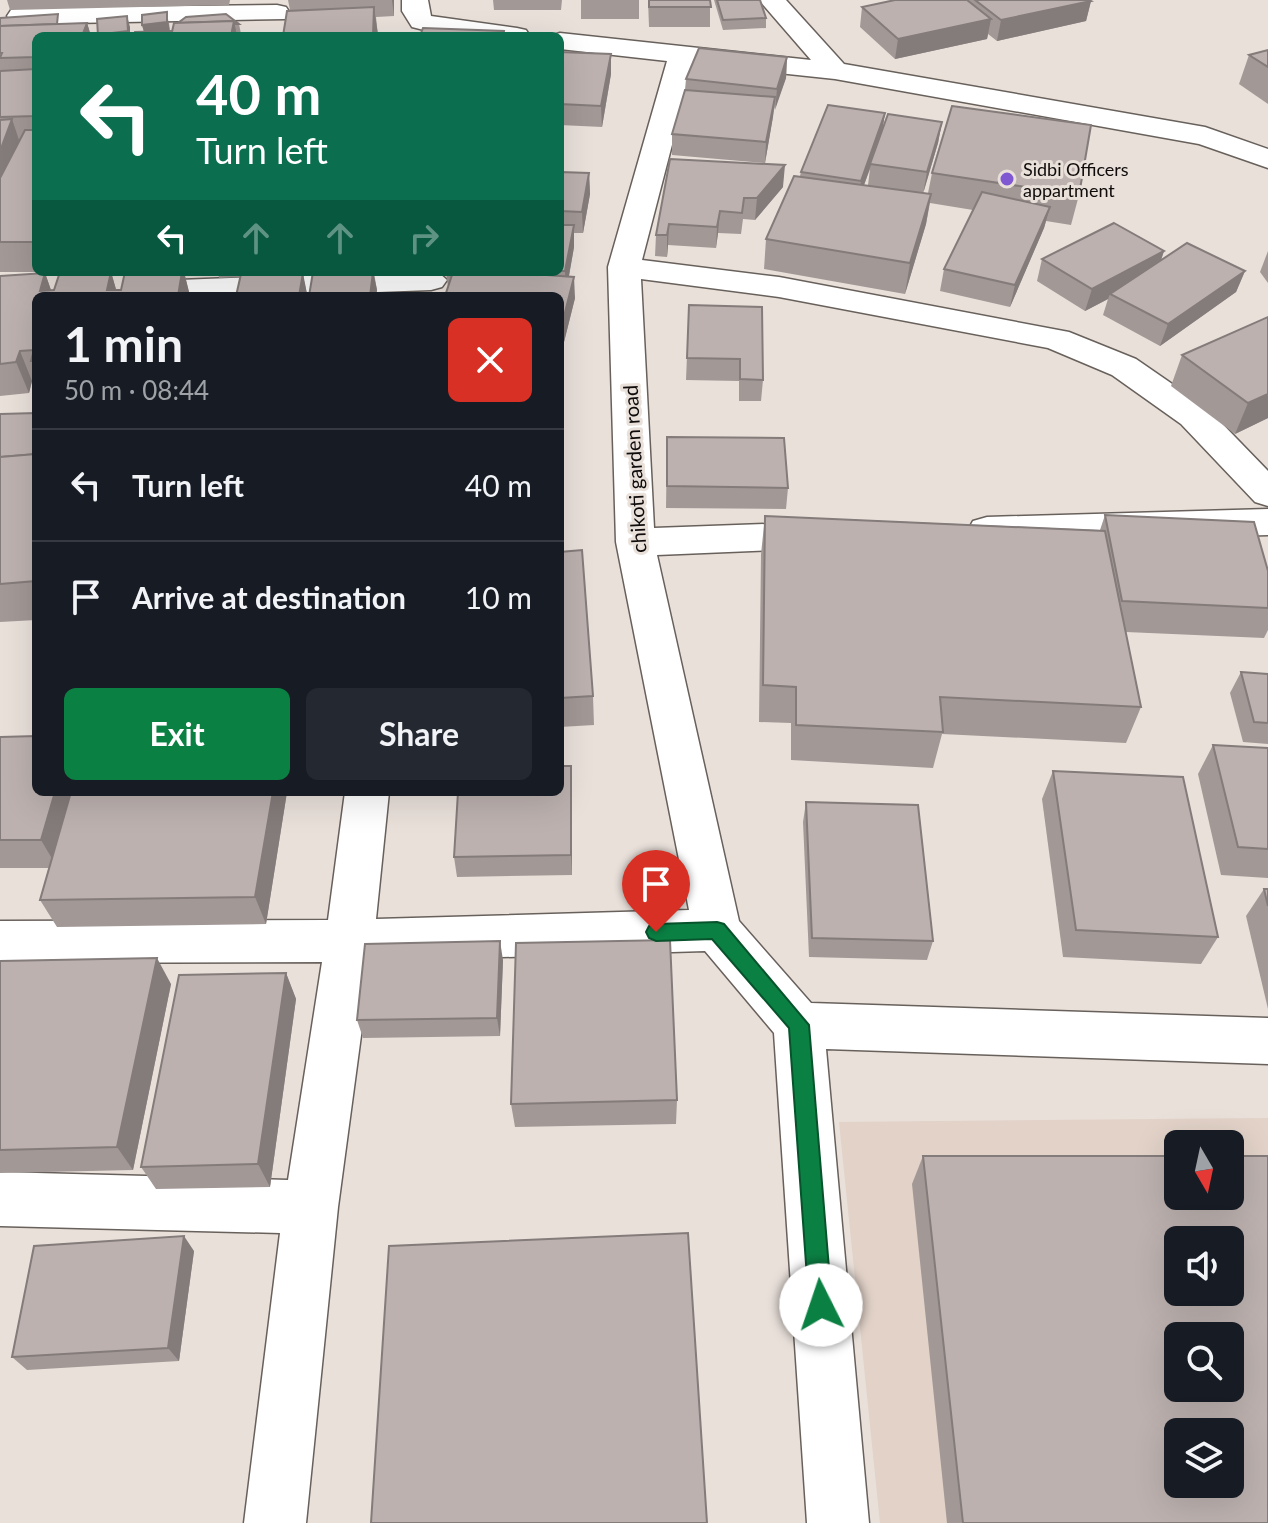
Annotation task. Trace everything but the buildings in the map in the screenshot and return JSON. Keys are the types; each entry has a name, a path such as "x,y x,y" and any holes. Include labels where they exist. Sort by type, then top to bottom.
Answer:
{"street":[{"path":"415,0 415,11 421,21 441,27 483,32"},
{"path":"772,0 835,71"},
{"path":"20,16 276,16"},
{"path":"564,41 835,71 1205,136 1268,159"},
{"name":"chikoti garden road","path":"682,55 624,267 635,542 717,930"},
{"path":"624,267 779,287 1057,339 1124,367 1194,416 1268,493"},
{"path":"153,291 431,283"},
{"path":"955,531 1268,522"},
{"path":"635,542 861,533"},
{"path":"275,1523 311,1207 350,941 367,796"},
{"path":"0,942 350,941 717,930 799,1025 838,1523"},
{"path":"799,1025 1268,1041"},
{"path":"0,1199 311,1207"}],"shaded area":[{"path":"1268,1118 1268,1523 880,1523 839,1122"}],"place":[{"name":"Sidbi Officers appartment","path":"1007,179"}],"route":[{"path":"656,932 717,930 799,1025 821,1305"}]}
